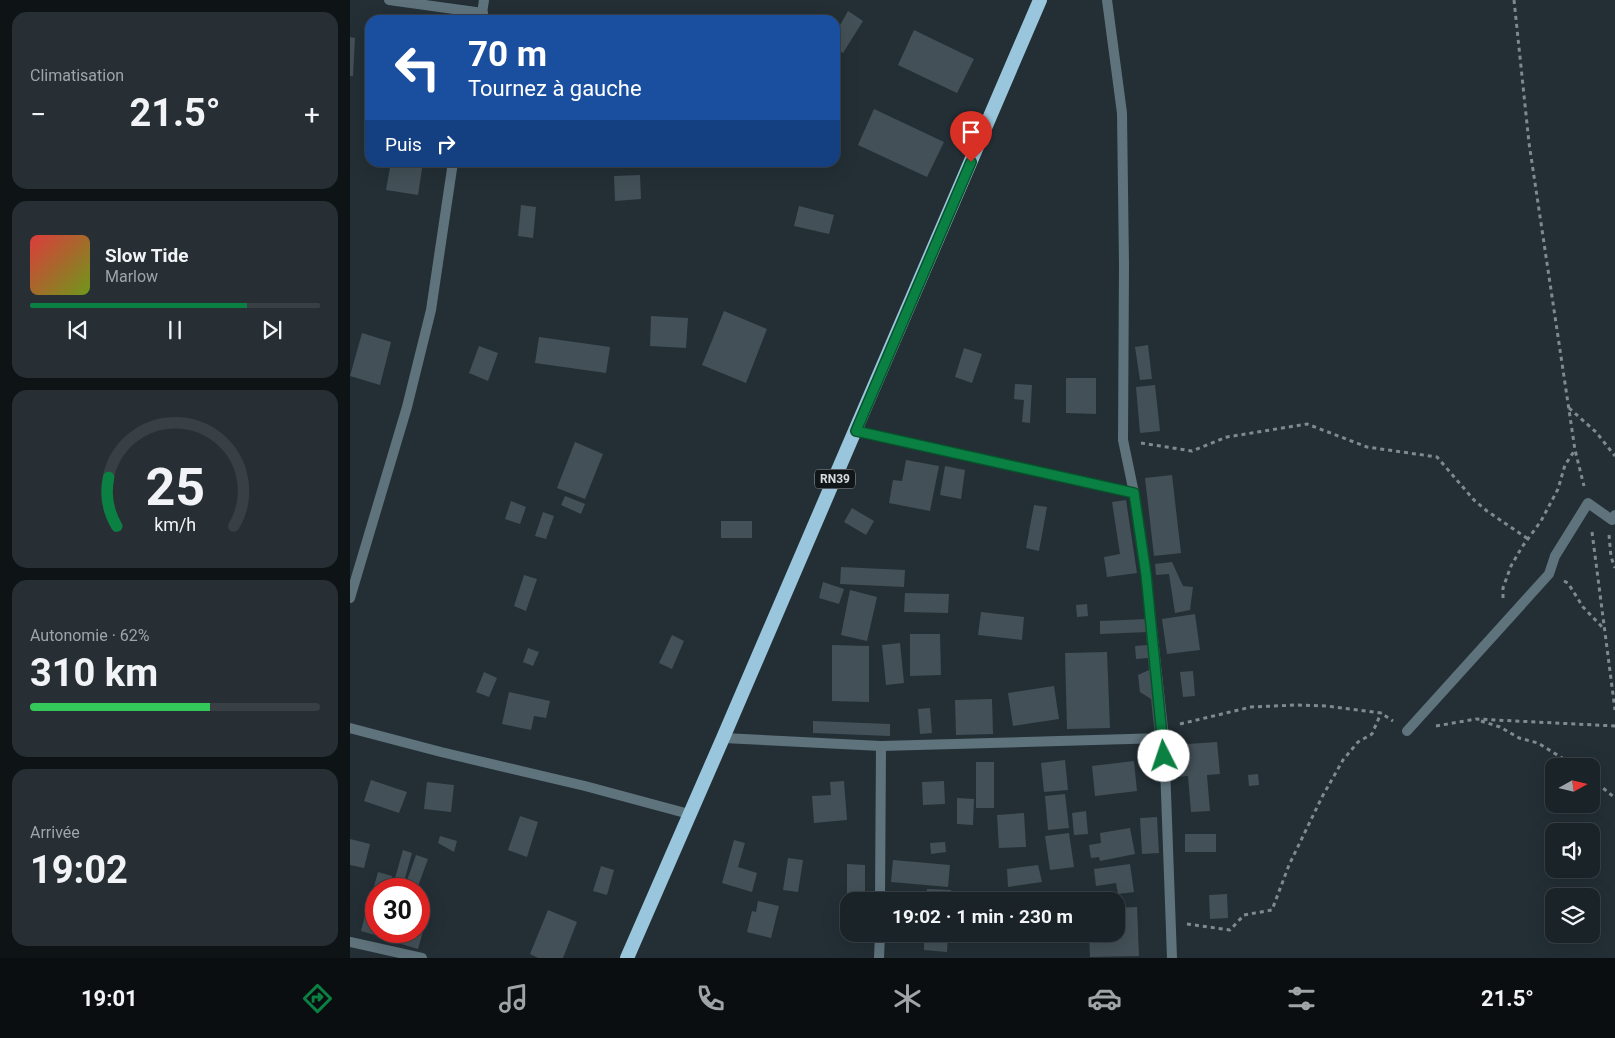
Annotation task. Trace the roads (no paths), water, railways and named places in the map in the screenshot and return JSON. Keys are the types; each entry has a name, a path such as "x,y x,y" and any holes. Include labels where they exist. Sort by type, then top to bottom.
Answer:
{"highway":[{"name":"RN39","path":"627,958 724,738 1040,0"}],"street":[{"path":"390,0 476,15"},
{"path":"482,15 484,0"},
{"path":"1107,0 1122,113 1124,440 1146,574 1163,733 1172,958"},
{"path":"350,598 407,407 431,310 452,167"},
{"path":"856,431 1134,493"},
{"path":"1407,731 1504,626 1549,574 1555,556 1588,502 1613,518"},
{"path":"350,728 690,814"},
{"path":"724,738 881,746 1163,733"},
{"path":"880,892 881,746"},
{"path":"350,942 422,958"},
{"path":"880,942 880,958"}]}
